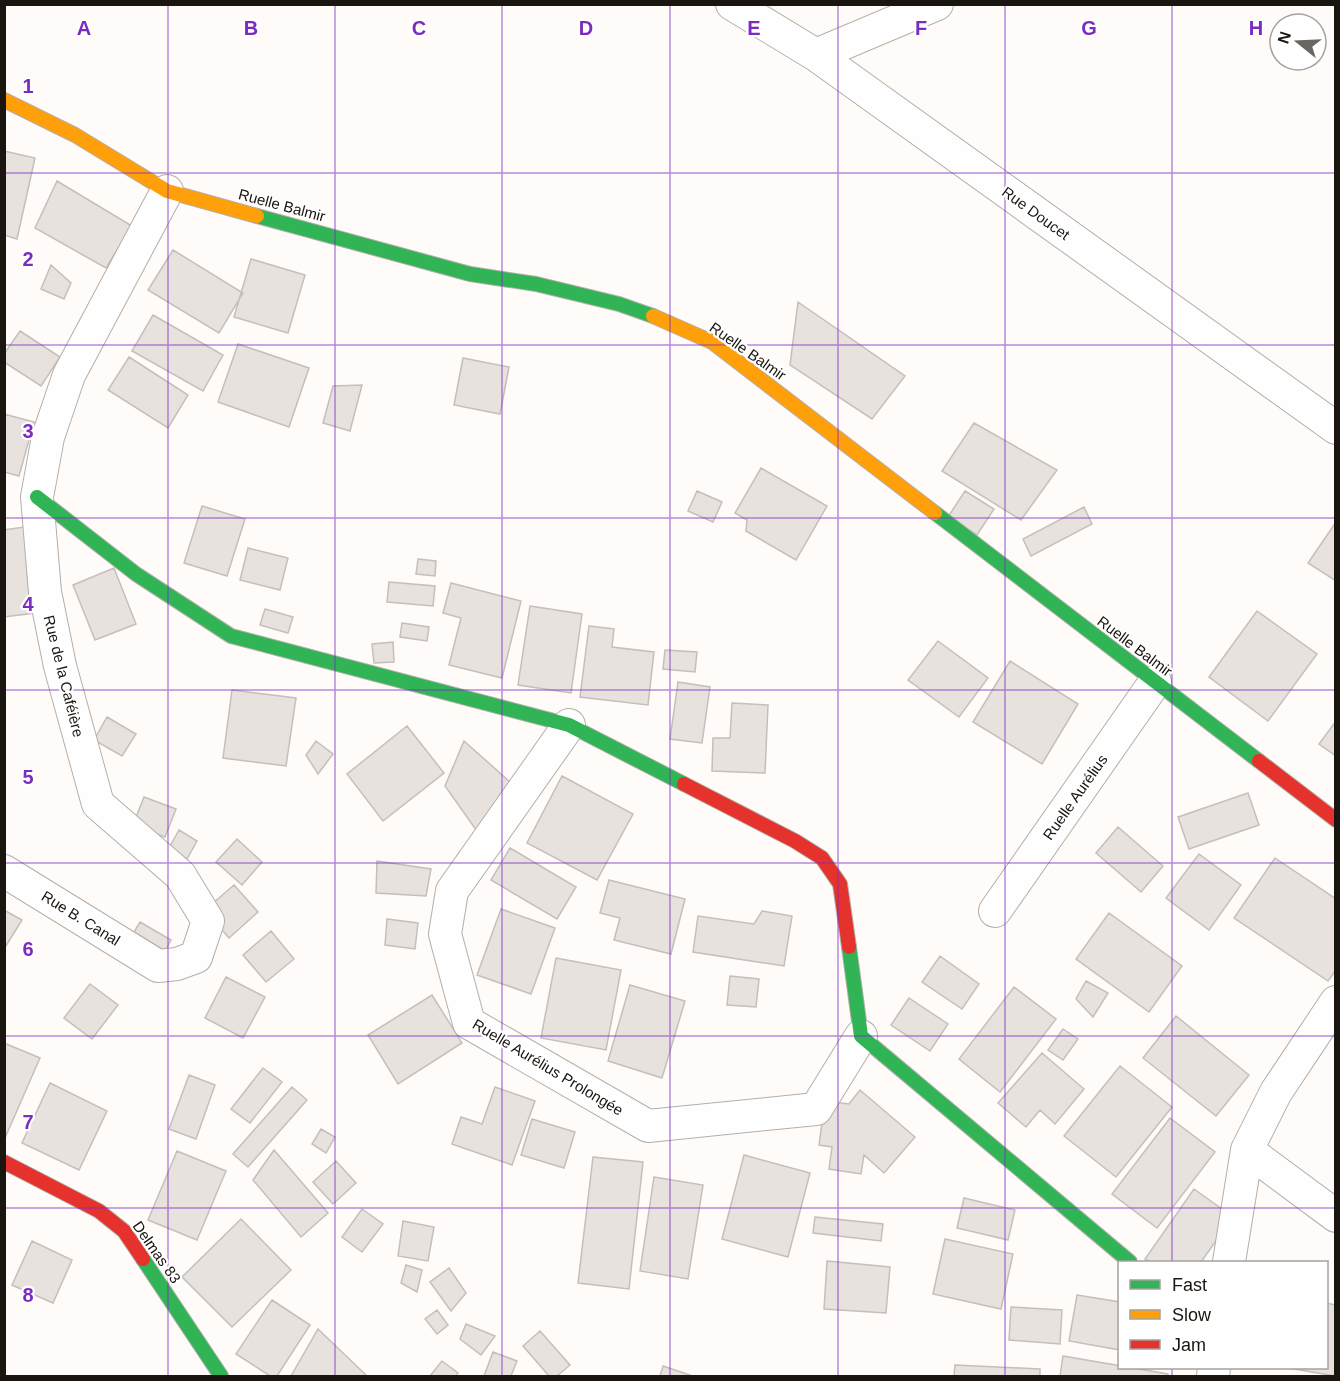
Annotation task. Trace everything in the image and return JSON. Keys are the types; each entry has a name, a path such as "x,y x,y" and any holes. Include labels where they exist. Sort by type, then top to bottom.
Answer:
{"street":[{"name":"Rue Doucet","path":"732,4 816,55 1335,428"},
{"path":"816,55 937,4"},
{"name":"Ruelle Balmir","path":"4,100 75,135 167,191 470,274 536,285 619,304 671,323 712,342 1335,820"},
{"name":"Rue de la Caféière","path":"158,966 177,964 196,957 208,921 180,875 98,804 60,666 47,603 37,497 48,437 69,375 167,191"},
{"path":"37,497 136,574 231,636 569,725 795,841 822,858 840,884 861,1036 1128,1261"},
{"name":"Ruelle Aurélius","path":"995,911 1155,682"},
{"name":"Ruelle Aurélius Prolongée","path":"569,725 452,891 445,934 469,1023 648,1126 816,1109 861,1036"},
{"name":"Rue B. Canal","path":"4,871 158,966"},
{"path":"1229,1261 1247,1150 1276,1092 1335,1002"},
{"path":"1247,1150 1335,1216"},
{"name":"Delmas 83","path":"4,1162 99,1211 124,1231 221,1377"}],"building":[{"path":"4,151 35,158 17,239 4,235"},
{"path":"57,181 132,226 106,268 35,228"},
{"path":"173,250 243,293 219,333 148,290"},
{"path":"251,259 305,275 288,333 234,317"},
{"path":"51,265 71,283 64,299 41,289"},
{"path":"798,302 905,376 872,419 790,365"},
{"path":"153,315 223,355 203,391 132,351"},
{"path":"20,331 60,357 41,386 4,362 4,354"},
{"path":"238,344 309,368 289,427 218,402"},
{"path":"129,357 188,395 168,428 108,390"},
{"path":"463,358 509,367 500,414 454,405"},
{"path":"362,385 350,431 323,423 333,386"},
{"path":"4,414 34,422 19,476 4,472"},
{"path":"974,423 1057,470 1021,520 942,471"},
{"path":"761,468 827,506 796,560 746,531 747,520 735,513"},
{"path":"697,491 722,502 713,522 688,511"},
{"path":"965,491 994,509 977,535 948,517"},
{"path":"202,506 245,519 227,576 184,563"},
{"path":"1084,507 1092,524 1031,556 1023,539"},
{"path":"1336,522 1336,581 1308,563"},
{"path":"24,527 35,613 4,617 4,530"},
{"path":"248,548 288,558 280,590 240,580"},
{"path":"418,559 436,561 435,576 416,574"},
{"path":"114,568 136,624 95,640 73,585"},
{"path":"389,582 435,586 433,606 387,602"},
{"path":"451,583 521,601 502,678 449,665 461,618 443,613"},
{"path":"530,606 582,614 571,693 518,685"},
{"path":"265,609 293,617 288,633 260,625"},
{"path":"1257,611 1317,654 1268,721 1209,677"},
{"path":"402,623 429,627 427,641 400,637"},
{"path":"589,626 614,629 612,647 654,652 648,705 580,697"},
{"path":"938,641 988,678 959,717 908,680"},
{"path":"393,642 394,662 374,663 372,644"},
{"path":"665,650 697,652 695,672 663,669"},
{"path":"1010,661 1078,704 1042,764 973,722"},
{"path":"678,682 710,687 702,743 670,739"},
{"path":"232,690 296,698 286,766 223,758"},
{"path":"732,703 768,705 765,773 712,771 713,738 730,738"},
{"path":"107,717 136,734 122,756 94,740"},
{"path":"1336,721 1336,756 1319,744"},
{"path":"407,726 444,773 383,821 347,774"},
{"path":"316,741 333,754 318,774 306,755"},
{"path":"464,741 518,789 479,834 445,786"},
{"path":"562,776 633,814 597,880 527,843"},
{"path":"1248,793 1259,825 1189,849 1178,817"},
{"path":"144,797 176,809 165,837 133,825"},
{"path":"1118,827 1163,866 1141,892 1096,853"},
{"path":"179,830 197,841 187,859 169,848"},
{"path":"237,839 262,862 242,885 216,862"},
{"path":"510,848 576,887 557,919 491,880"},
{"path":"1199,854 1241,885 1209,930 1166,898"},
{"path":"1275,858 1336,899 1336,970 1328,981 1234,918"},
{"path":"377,861 431,869 426,896 376,893"},
{"path":"609,880 685,899 671,954 614,940 620,918 600,913"},
{"path":"234,885 258,912 229,938 205,910"},
{"path":"501,909 555,928 531,994 477,975"},
{"path":"4,910 22,920 4,949"},
{"path":"762,911 792,916 784,966 693,952 698,916 754,924"},
{"path":"1109,913 1182,966 1149,1012 1076,959"},
{"path":"387,919 418,923 415,949 385,945"},
{"path":"140,922 171,940 165,951 134,932"},
{"path":"271,931 294,959 266,982 243,955"},
{"path":"940,956 979,984 962,1009 922,982"},
{"path":"556,958 621,970 606,1050 541,1038"},
{"path":"730,976 759,979 756,1007 727,1005"},
{"path":"226,977 265,997 243,1038 205,1018"},
{"path":"1086,981 1108,993 1093,1017 1076,999"},
{"path":"90,984 118,1005 92,1039 64,1018"},
{"path":"630,985 685,1001 662,1078 608,1061"},
{"path":"1014,987 1056,1019 1000,1092 959,1059"},
{"path":"432,995 462,1043 398,1084 368,1035"},
{"path":"909,998 948,1024 930,1051 891,1025"},
{"path":"1176,1016 1249,1075 1216,1116 1143,1058"},
{"path":"1063,1029 1078,1039 1063,1060 1048,1050"},
{"path":"4,1043 40,1058 5,1138 4,1138"},
{"path":"1042,1053 1084,1089 1055,1124 1040,1110 1026,1127 998,1103"},
{"path":"1120,1066 1172,1107 1116,1177 1064,1136"},
{"path":"263,1068 282,1082 250,1123 231,1109"},
{"path":"189,1075 215,1085 196,1139 169,1129"},
{"path":"50,1083 107,1111 79,1170 22,1143"},
{"path":"292,1087 307,1100 248,1167 233,1154"},
{"path":"495,1087 535,1101 512,1165 452,1144 461,1117 482,1124"},
{"path":"860,1090 915,1137 884,1173 864,1155 861,1174 829,1169 832,1147 819,1145 825,1101 849,1104"},
{"path":"1170,1118 1215,1152 1157,1228 1112,1194"},
{"path":"532,1119 575,1132 564,1168 521,1155"},
{"path":"321,1129 335,1137 326,1153 312,1144"},
{"path":"274,1150 328,1213 301,1237 253,1180"},
{"path":"177,1151 226,1171 197,1240 148,1220"},
{"path":"744,1155 810,1173 788,1257 722,1239"},
{"path":"593,1157 643,1162 629,1289 578,1283"},
{"path":"336,1161 356,1183 333,1204 313,1182"},
{"path":"654,1177 703,1185 688,1279 640,1271"},
{"path":"1194,1189 1233,1217 1202,1261 1148,1261 1145,1259"},
{"path":"964,1198 1015,1210 1008,1240 957,1228"},
{"path":"362,1209 383,1224 362,1252 342,1237"},
{"path":"815,1217 883,1224 881,1241 813,1233"},
{"path":"241,1219 291,1270 232,1327 182,1277"},
{"path":"403,1221 434,1227 428,1261 398,1256"},
{"path":"945,1239 1013,1254 1001,1309 933,1294"},
{"path":"32,1241 72,1260 53,1303 12,1285"},
{"path":"827,1261 890,1267 886,1313 824,1309"},
{"path":"406,1265 422,1270 417,1292 401,1283"},
{"path":"449,1268 466,1293 451,1311 430,1282"},
{"path":"1077,1295 1118,1302 1118,1350 1069,1341"},
{"path":"272,1300 310,1325 277,1376 270,1376 236,1354"},
{"path":"1328,1303 1336,1305 1336,1376 1294,1369 1328,1369"},
{"path":"1011,1307 1062,1310 1060,1344 1009,1340"},
{"path":"437,1310 448,1325 437,1334 425,1319"},
{"path":"466,1324 495,1336 481,1355 460,1339"},
{"path":"318,1329 366,1375 291,1376"},
{"path":"540,1331 570,1365 557,1376 549,1376 523,1346"},
{"path":"493,1352 517,1361 511,1376 484,1376"},
{"path":"1063,1356 1118,1365 1118,1369 1139,1369 1168,1374 1168,1376 1060,1376"},
{"path":"442,1361 458,1373 456,1376 430,1376"},
{"path":"955,1365 1040,1369 1040,1376 954,1376"},
{"path":"663,1366 690,1375 660,1376"}],"traffic: fast":[{"path":"257,216 470,274 536,284 619,304 653,316"},
{"path":"37,497 136,574 231,636 569,725 684,784"},
{"path":"935,513 1259,761"},
{"path":"849,947 861,1036 1129,1261"},
{"path":"143,1259 221,1376"}],"traffic: slow":[{"path":"4,100 75,135 167,191 257,216"},
{"path":"653,316 712,342 935,513"}],"traffic: jam":[{"path":"1259,761 1336,820"},
{"path":"684,784 795,841 822,858 840,884 849,947"},
{"path":"4,1162 99,1211 124,1231 143,1259"}]}
